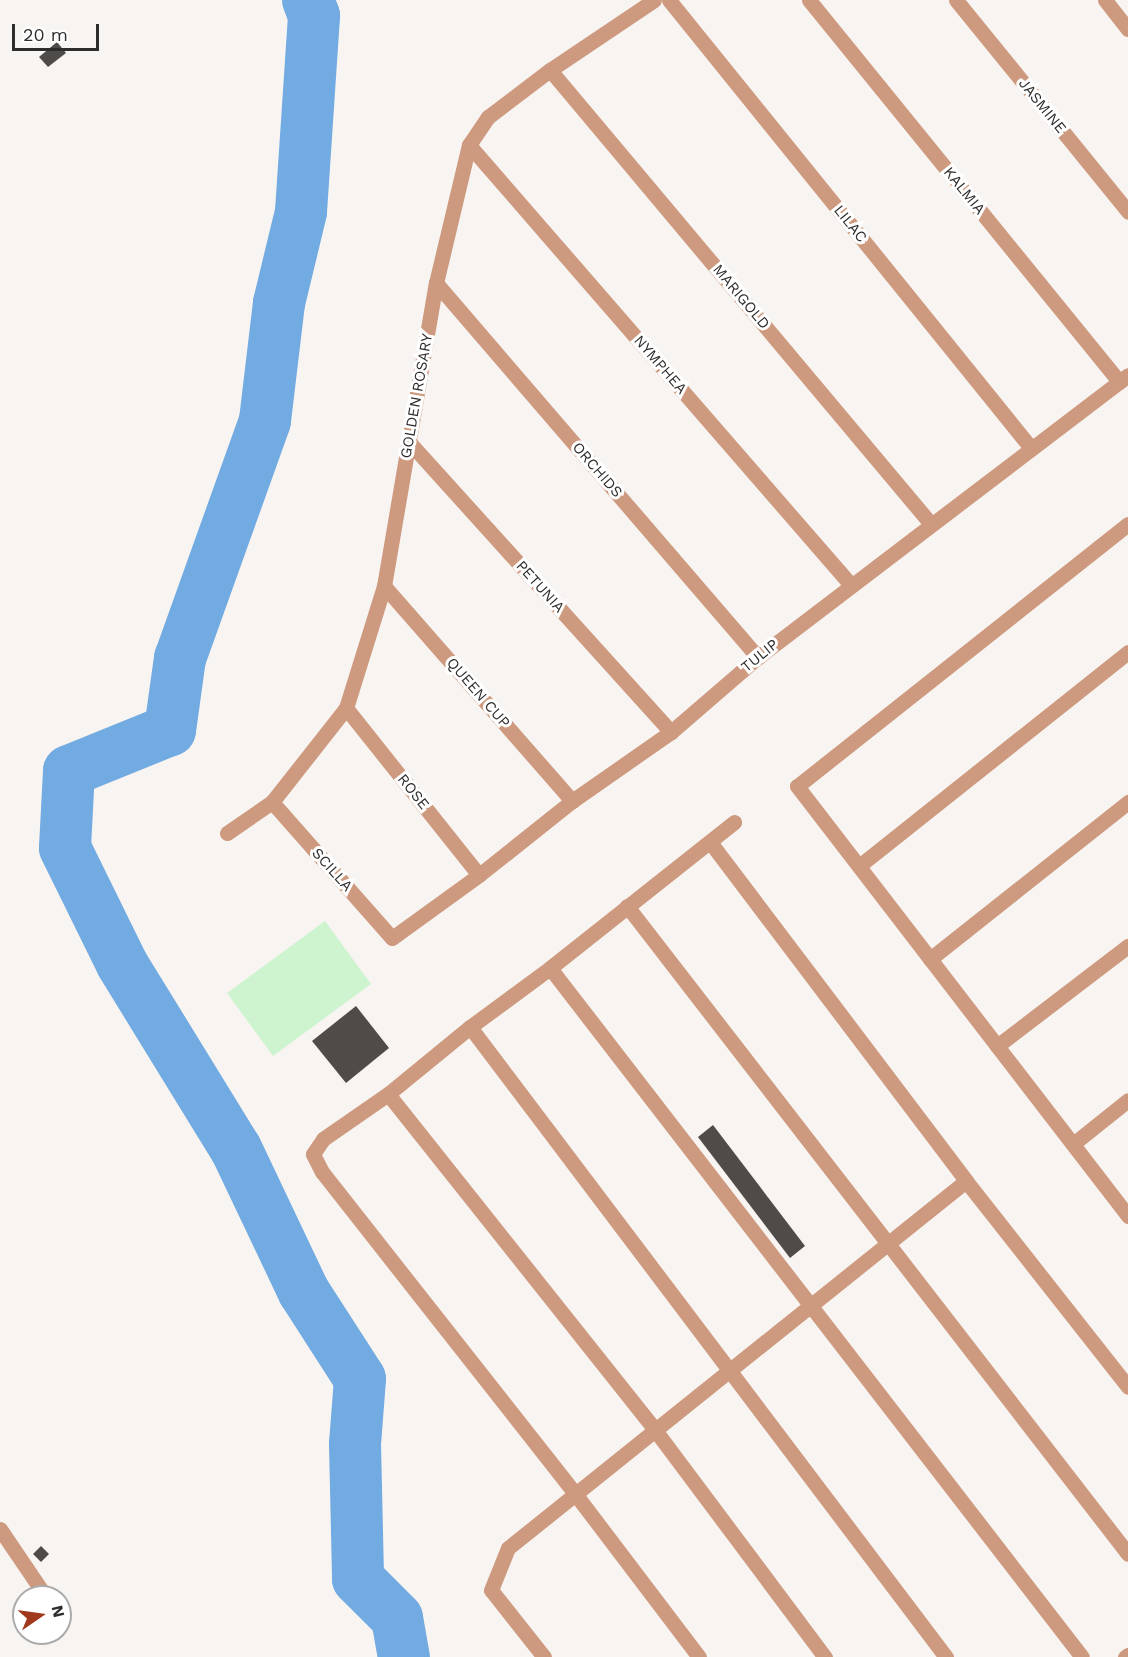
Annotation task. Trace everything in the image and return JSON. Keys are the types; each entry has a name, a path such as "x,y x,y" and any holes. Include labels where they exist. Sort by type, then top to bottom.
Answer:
{"street":[{"name":"GOLDEN ROSARY","path":"228,833 272,802 346,708 384,586 436,283 469,146 488,117 550,70 654,0"},
{"name":"LILAC","path":"669,0 1031,448"},
{"name":"KALMIA","path":"809,0 1123,379"},
{"name":"JASMINE","path":"956,0 1128,212"},
{"path":"1105,0 1128,29"},
{"name":"MARIGOLD","path":"550,70 931,524"},
{"name":"NYMPHEA","path":"469,146 851,585"},
{"name":"ORCHIDS","path":"436,283 758,657"},
{"name":"TULIP","path":"392,938 479,875 572,801 671,732 758,657 1123,379"},
{"name":"PETUNIA","path":"409,442 671,732"},
{"path":"1128,524 796,786 1128,1216"},
{"name":"QUEEN CUP","path":"384,586 572,801"},
{"path":"859,866 1128,652"},
{"name":"ROSE","path":"346,708 479,875"},
{"name":"SCILLA","path":"272,802 392,938"},
{"path":"930,959 1128,802"},
{"path":"699,1657 577,1496 329,1182 313,1154 323,1139 388,1094 470,1027 550,968 734,822"},
{"path":"710,842 966,1181 1128,1387"},
{"path":"627,906 886,1245 1128,1554"},
{"path":"997,1046 1128,946"},
{"path":"550,968 1082,1657"},
{"path":"470,1027 946,1657"},
{"path":"388,1094 655,1430 825,1657"},
{"path":"1073,1144 1128,1100"},
{"path":"544,1657 491,1590 508,1548 577,1496 655,1430 966,1181"},
{"path":"0,1529 38,1585"}],"green space":[{"path":"325,921 371,984 273,1056 227,993"}],"building":[{"path":"57,42 66,53 48,67 39,57"},
{"path":"356,1006 389,1048 346,1083 312,1041"},
{"path":"713,1125 805,1246 790,1258 698,1137"},
{"path":"41,1546 49,1554 41,1562 33,1554"}],"waterway":[{"path":"308,0 314,16 301,212 279,303 265,421 180,658 170,730 69,771 65,848 122,964 236,1149 304,1292 360,1379 355,1444 358,1579 397,1618 404,1657"}]}
